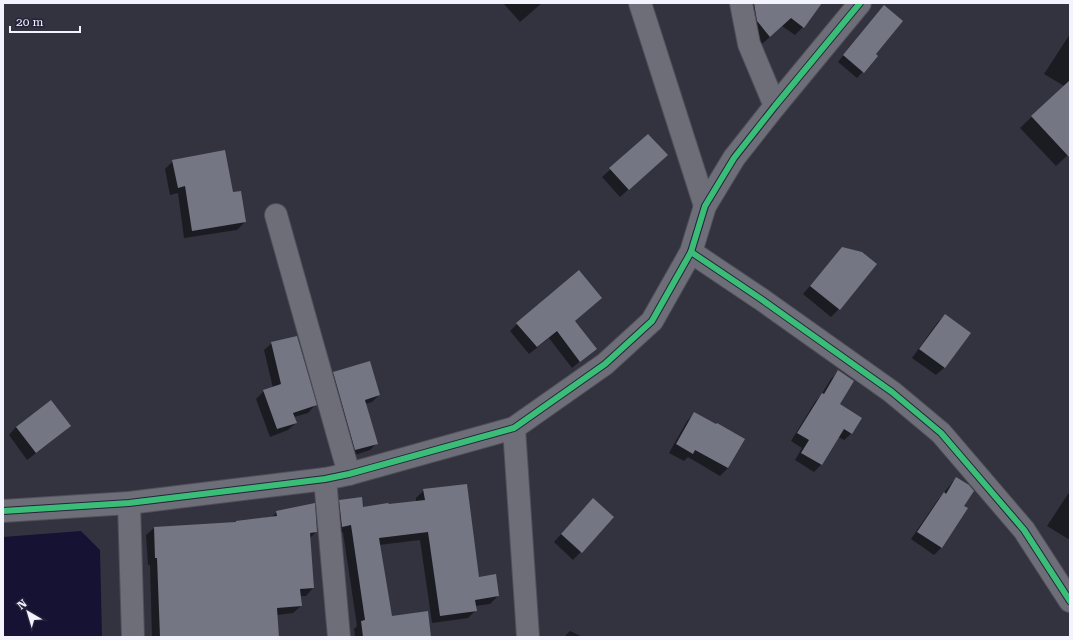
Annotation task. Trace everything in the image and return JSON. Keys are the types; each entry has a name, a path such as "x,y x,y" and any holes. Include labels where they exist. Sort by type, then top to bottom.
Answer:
{"street":[{"path":"640,3 705,206"},
{"path":"741,3 749,44 775,106"},
{"path":"3,511 129,504 325,479 349,474 514,428 605,364 652,321 692,252 705,206 734,158 860,3"},
{"path":"276,215 349,474"},
{"path":"692,252 762,299 892,392 941,433 1024,530 1070,601"},
{"path":"514,428 528,637"},
{"path":"325,479 339,637"},
{"path":"129,504 133,637"}],"shaded area":[{"path":"81,531 100,550 102,637 3,637 3,537"}],"building":[{"path":"754,3 822,3 804,28 791,18 770,37 757,21"},
{"path":"884,5 903,21 876,54 878,56 864,73 843,55"},
{"path":"1070,80 1070,158 1031,116"},
{"path":"648,134 668,155 629,190 609,168"},
{"path":"225,150 233,192 241,191 246,222 192,231 185,186 178,188 172,160"},
{"path":"842,247 862,252 877,264 840,310 810,286"},
{"path":"579,270 602,298 575,321 597,349 580,362 557,331 537,347 516,323"},
{"path":"945,314 971,333 945,368 919,349"},
{"path":"297,336 317,405 293,413 297,423 277,429 263,390 281,384 271,342"},
{"path":"370,361 380,395 365,400 378,444 355,450 333,372"},
{"path":"838,370 854,381 840,404 862,418 852,434 844,429 822,465 801,453 809,440 797,433 822,393 824,394"},
{"path":"51,400 71,426 36,453 16,427"},
{"path":"694,412 745,439 728,468 695,450 693,454 676,444"},
{"path":"956,477 969,485 974,491 964,506 968,508 942,548 917,532 944,492 946,494"},
{"path":"467,484 479,577 496,574 499,596 475,600 477,611 440,616 428,532 379,538 392,616 428,611 431,637 363,637 361,621 365,620 351,525 342,527 339,500 362,497 363,507 425,500 423,489"},
{"path":"593,498 614,517 582,553 561,534"},
{"path":"315,503 317,532 310,533 314,588 300,589 302,606 277,608 279,637 160,637 157,558 155,558 154,527 236,522 277,516 276,511"}],"cycle path":[{"path":"3,511 129,503 325,479 349,474 514,428 605,364 652,321 691,252 705,206 734,158 860,3"},
{"path":"691,252 761,299 892,392 941,433 1024,530 1070,601"}]}
